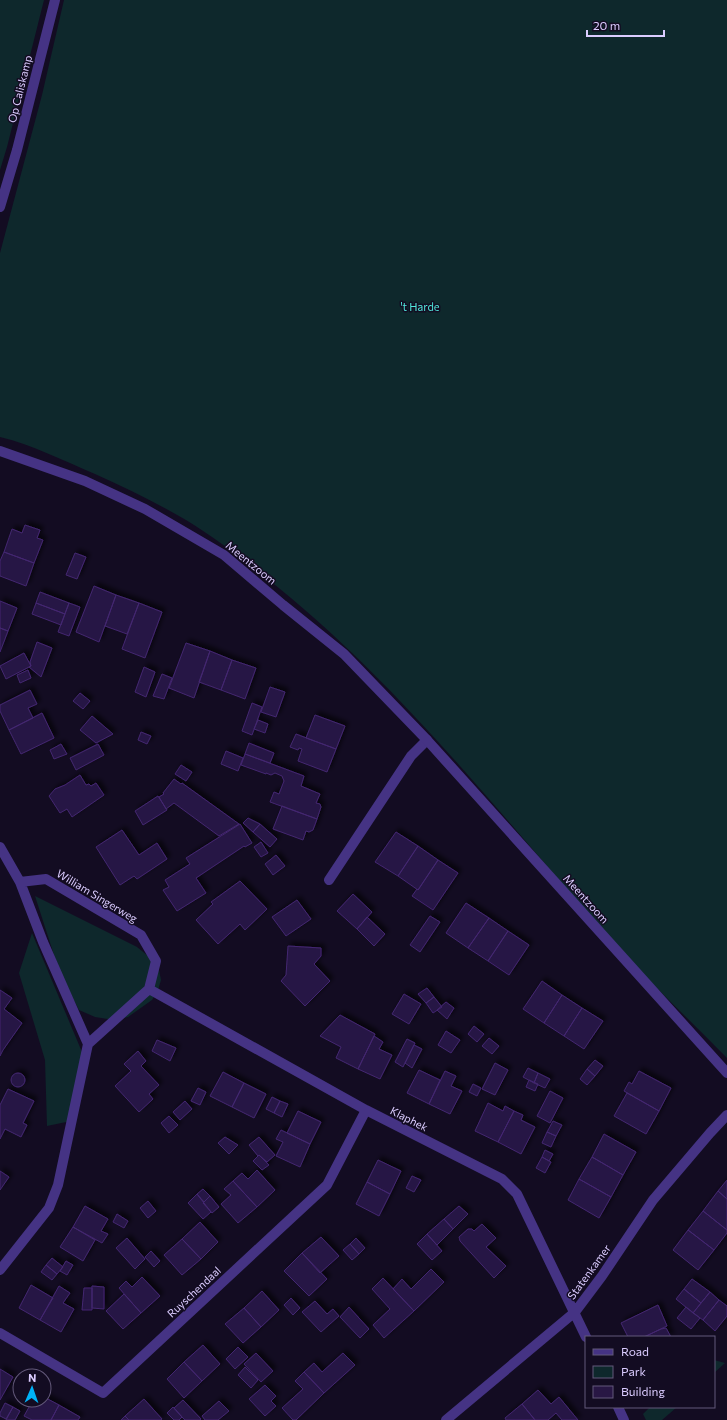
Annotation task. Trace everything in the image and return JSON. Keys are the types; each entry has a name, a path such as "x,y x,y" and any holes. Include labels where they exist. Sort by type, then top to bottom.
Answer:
{"street":[{"name":"Op Caliskamp","path":"0,206 16,150 54,0"},
{"name":"Meentzoom","path":"0,451 85,481 145,509 224,555 344,654 427,740 727,1073"},
{"path":"329,880 411,756 427,740"},
{"path":"0,846 20,882 43,942 88,1044 58,1185 49,1208 0,1270"},
{"name":"William Singerweg","path":"20,882 46,879 141,935 156,962 149,989"},
{"path":"88,1044 149,989"},
{"name":"Klaphek","path":"149,989 366,1110 502,1179 518,1194 586,1336"},
{"name":"Ruyschendaal","path":"0,1334 103,1393 327,1185 366,1110"},
{"name":"Statenkamer","path":"446,1420 575,1312 602,1276 653,1200 727,1115"},
{"path":"618,1408 624,1420"}],"green space":[{"path":"0,0 44,0 0,170"},
{"name":"'t Harde","path":"64,0 727,0 727,1058 618,947 492,802 406,707 314,618 265,577 207,533 186,520 95,474 36,449 0,437 0,253 42,95"},
{"path":"35,896 137,947 153,960 159,970 161,980 158,990 152,1000 128,1017 114,1020 95,1017 79,1010 66,985 54,955"},
{"path":"32,933 82,1052 71,1121 47,1126 45,1060 19,973"},
{"path":"715,1360 725,1363 715,1372"},
{"path":"649,1408 676,1408 662,1420 646,1420 643,1414"}],"building":[{"path":"25,525 40,530 37,538 43,540 34,563 4,552 12,529 22,533"},
{"path":"4,552 34,563 26,586 0,576 0,561"},
{"path":"75,553 86,557 77,579 66,575"},
{"path":"94,586 116,595 99,642 76,632"},
{"path":"40,592 69,603 65,614 36,603"},
{"path":"116,595 139,603 127,634 105,626"},
{"path":"0,601 17,608 8,631 0,628"},
{"path":"36,603 65,614 61,625 32,614"},
{"path":"69,603 80,607 69,636 58,632"},
{"path":"139,603 162,612 145,658 122,649"},
{"path":"0,628 8,631 0,652"},
{"path":"37,642 52,648 41,677 29,667 31,666 30,662"},
{"path":"186,643 210,651 194,698 169,688"},
{"path":"210,651 232,660 221,690 199,682"},
{"path":"24,653 31,666 6,679 0,666"},
{"path":"232,660 256,668 245,699 221,690"},
{"path":"144,667 155,672 146,697 135,692"},
{"path":"28,670 31,678 20,683 17,675"},
{"path":"162,674 172,678 164,699 153,696"},
{"path":"270,687 285,692 276,717 261,712"},
{"path":"30,690 37,704 28,708 33,718 9,730 0,711 0,705"},
{"path":"80,693 90,701 83,709 73,701"},
{"path":"252,703 262,707 252,735 242,731"},
{"path":"42,713 54,738 21,754 9,730"},
{"path":"315,715 345,726 336,749 306,738"},
{"path":"92,716 113,734 96,743 80,730"},
{"path":"258,720 268,724 265,733 254,729"},
{"path":"141,732 151,736 147,744 138,740"},
{"path":"296,734 336,749 327,772 298,761 302,749 299,748 298,750 290,747"},
{"path":"249,743 274,753 270,763 245,754"},
{"path":"61,744 67,754 54,759 50,750"},
{"path":"98,744 104,755 76,770 70,758"},
{"path":"226,751 243,758 238,771 221,764"},
{"path":"245,754 304,776 301,786 320,794 316,803 320,804 321,807 317,819 270,802 274,792 279,794 284,781 282,776 275,773 271,775 266,774 241,765"},
{"path":"181,765 192,772 186,781 175,774"},
{"path":"80,775 86,785 89,784 91,786 96,783 104,795 72,817 67,809 60,813 49,796 55,789 65,785"},
{"path":"174,779 181,784 182,783 239,824 219,836 174,803 166,809 159,797 164,794 163,793"},
{"path":"158,796 167,810 143,825 135,811"},
{"path":"282,806 317,819 313,830 309,832 306,831 303,840 273,829"},
{"path":"248,818 260,824 253,832 243,823"},
{"path":"240,824 252,843 245,847 244,846 196,878 206,893 177,911 163,890 169,887 165,880 190,864 186,858"},
{"path":"260,824 277,839 270,847 253,832"},
{"path":"122,830 139,855 157,843 167,859 137,879 134,876 120,885 96,847"},
{"path":"396,832 418,846 398,876 375,862"},
{"path":"261,842 268,853 261,857 254,847"},
{"path":"418,846 438,860 418,890 398,876"},
{"path":"276,855 285,866 273,875 265,864"},
{"path":"438,860 458,873 433,910 412,896 417,889 418,890"},
{"path":"240,881 267,909 245,930 240,924 218,944 196,920 213,904 211,902"},
{"path":"353,894 372,912 357,929 337,911"},
{"path":"297,900 311,919 286,936 272,917"},
{"path":"466,903 489,918 468,948 446,933"},
{"path":"430,916 440,922 420,952 410,945"},
{"path":"367,917 385,934 374,946 357,929"},
{"path":"489,918 508,931 488,961 468,948"},
{"path":"508,931 529,945 509,975 488,961"},
{"path":"288,946 321,948 321,956 314,964 330,981 305,1006 281,981 286,975"},
{"path":"542,981 562,995 544,1023 523,1009"},
{"path":"427,988 434,997 426,1003 418,994"},
{"path":"0,990 12,998 4,1009 22,1023 0,1056"},
{"path":"404,994 421,1004 409,1024 392,1014"},
{"path":"562,995 582,1008 564,1036 544,1023"},
{"path":"434,997 442,1007 433,1013 426,1003"},
{"path":"446,1002 454,1008 447,1019 437,1010"},
{"path":"582,1008 603,1021 584,1049 564,1036"},
{"path":"340,1015 375,1034 358,1069 336,1058 341,1047 320,1036"},
{"path":"474,1026 484,1034 477,1042 468,1034"},
{"path":"446,1031 460,1040 451,1053 438,1045"},
{"path":"374,1036 383,1042 379,1049 392,1055 380,1079 358,1069"},
{"path":"489,1038 499,1046 492,1054 482,1046"},
{"path":"407,1039 415,1043 403,1067 395,1062"},
{"path":"157,1040 176,1048 170,1061 152,1051"},
{"path":"414,1045 422,1049 412,1068 405,1063"},
{"path":"138,1051 146,1061 141,1066 159,1085 149,1094 153,1099 139,1112 115,1086 131,1071 124,1064"},
{"path":"595,1060 603,1066 595,1076 587,1069"},
{"path":"495,1063 508,1070 495,1095 482,1089"},
{"path":"528,1068 538,1073 534,1083 523,1077"},
{"path":"587,1069 595,1076 587,1085 580,1079"},
{"path":"419,1070 440,1080 429,1104 407,1093"},
{"path":"445,1071 456,1076 451,1086 462,1091 450,1114 429,1104"},
{"path":"639,1071 671,1088 659,1111 624,1091 629,1082 632,1084"},
{"path":"223,1072 244,1083 232,1107 210,1096"},
{"path":"18,1073 23,1075 25,1080 23,1085 18,1087 13,1085 11,1080 13,1075"},
{"path":"538,1073 550,1079 545,1088 534,1083"},
{"path":"529,1080 538,1084 535,1091 526,1087"},
{"path":"244,1083 266,1094 254,1118 232,1107"},
{"path":"473,1084 481,1088 477,1096 469,1092"},
{"path":"198,1088 206,1092 200,1105 191,1101"},
{"path":"8,1089 34,1101 23,1123 27,1125 21,1137 5,1129 0,1139 0,1105"},
{"path":"550,1091 563,1098 550,1123 537,1116"},
{"path":"627,1093 659,1111 646,1134 614,1116"},
{"path":"272,1097 280,1101 274,1113 266,1109"},
{"path":"185,1101 192,1109 180,1120 173,1112"},
{"path":"280,1101 288,1104 282,1117 274,1113"},
{"path":"488,1103 503,1111 505,1106 514,1111 498,1142 475,1131"},
{"path":"298,1111 321,1122 310,1144 287,1133"},
{"path":"514,1111 523,1115 521,1120 535,1127 521,1154 498,1142"},
{"path":"169,1116 178,1125 169,1133 161,1123"},
{"path":"553,1121 562,1125 556,1136 547,1132"},
{"path":"281,1130 310,1144 300,1167 276,1156 283,1142 276,1139"},
{"path":"547,1132 556,1136 551,1147 542,1143"},
{"path":"604,1134 636,1152 623,1175 592,1157"},
{"path":"225,1137 238,1145 229,1154 218,1143"},
{"path":"259,1137 275,1155 267,1162 259,1155 258,1156 249,1145"},
{"path":"545,1150 553,1154 549,1161 542,1157"},
{"path":"259,1155 269,1165 262,1170 253,1161"},
{"path":"542,1157 551,1162 545,1173 536,1168"},
{"path":"592,1157 623,1175 611,1197 579,1179"},
{"path":"378,1160 401,1171 390,1194 367,1182"},
{"path":"257,1170 275,1190 257,1207 233,1181 242,1173 248,1179"},
{"path":"0,1171 9,1177 0,1190"},
{"path":"412,1176 421,1180 414,1192 406,1188"},
{"path":"579,1179 611,1197 599,1218 568,1200"},
{"path":"727,1180 727,1199 718,1191"},
{"path":"233,1181 257,1207 238,1223 221,1204 231,1195 224,1189"},
{"path":"367,1182 390,1194 379,1216 356,1204"},
{"path":"203,1189 210,1196 204,1202 197,1194"},
{"path":"718,1191 727,1199 727,1230 703,1211"},
{"path":"197,1194 211,1212 203,1219 188,1203"},
{"path":"210,1196 219,1207 212,1213 203,1203"},
{"path":"148,1201 156,1211 148,1218 140,1208"},
{"path":"85,1206 108,1219 101,1231 108,1234 102,1243 73,1227"},
{"path":"459,1206 468,1214 453,1229 444,1219"},
{"path":"703,1211 727,1230 727,1233 714,1250 688,1230"},
{"path":"117,1214 128,1221 124,1228 113,1222"},
{"path":"444,1219 453,1229 437,1245 427,1234"},
{"path":"200,1222 218,1242 201,1259 182,1239"},
{"path":"482,1224 496,1238 486,1247 506,1266 494,1278 460,1241 459,1237 468,1229 472,1229 474,1231"},
{"path":"73,1227 95,1240 83,1261 60,1247"},
{"path":"688,1230 714,1250 698,1270 673,1250"},
{"path":"427,1234 442,1251 432,1260 417,1244"},
{"path":"321,1237 339,1256 320,1273 302,1253"},
{"path":"127,1238 145,1259 135,1269 116,1248"},
{"path":"356,1238 365,1248 359,1254 350,1244"},
{"path":"182,1239 201,1259 182,1275 164,1255"},
{"path":"350,1244 359,1254 352,1260 343,1250"},
{"path":"151,1251 160,1261 154,1267 145,1257"},
{"path":"302,1253 327,1279 309,1296 284,1271"},
{"path":"52,1258 63,1267 57,1274 46,1265"},
{"path":"66,1261 73,1265 67,1275 60,1271"},
{"path":"46,1265 57,1274 52,1280 41,1272"},
{"path":"431,1269 444,1282 414,1311 393,1289 402,1279 411,1289"},
{"path":"142,1277 160,1296 141,1313 119,1288 126,1281 132,1287"},
{"path":"383,1278 414,1311 384,1338 373,1325 390,1309 372,1289"},
{"path":"692,1279 710,1292 701,1303 684,1289"},
{"path":"31,1285 53,1298 40,1320 19,1308"},
{"path":"59,1286 70,1293 63,1303 74,1309 61,1332 40,1320"},
{"path":"92,1286 104,1287 104,1309 92,1308"},
{"path":"84,1288 92,1288 92,1310 82,1310"},
{"path":"684,1289 701,1303 693,1313 676,1299"},
{"path":"262,1291 279,1310 261,1327 244,1308"},
{"path":"710,1292 719,1300 703,1320 693,1313"},
{"path":"124,1294 141,1313 123,1329 106,1311"},
{"path":"291,1298 300,1308 293,1315 284,1305"},
{"path":"719,1300 727,1306 727,1316 715,1331 703,1320"},
{"path":"315,1301 327,1314 333,1309 339,1316 321,1332 302,1312"},
{"path":"658,1305 667,1326 646,1336 628,1336 621,1323"},
{"path":"349,1307 369,1329 360,1338 340,1317"},
{"path":"686,1307 700,1318 691,1329 677,1318"},
{"path":"244,1308 261,1327 243,1343 225,1324"},
{"path":"666,1328 670,1336 646,1336"},
{"path":"203,1345 220,1364 202,1381 184,1362"},
{"path":"238,1347 248,1357 235,1369 226,1359"},
{"path":"256,1353 273,1371 261,1382 244,1364"},
{"path":"343,1353 355,1365 324,1393 304,1372 314,1363 322,1372"},
{"path":"184,1362 202,1381 184,1398 167,1379"},
{"path":"245,1367 258,1380 251,1388 238,1375"},
{"path":"0,1369 12,1376 12,1379 0,1400"},
{"path":"304,1372 324,1393 296,1420 293,1420 282,1408 303,1389 295,1381"},
{"path":"265,1385 276,1396 271,1401 276,1406 265,1416 249,1399"},
{"path":"538,1390 551,1404 559,1397 578,1420 562,1420 556,1413 548,1420 535,1420 522,1404"},
{"path":"144,1399 162,1419 161,1420 129,1420 125,1416"},
{"path":"183,1400 201,1419 200,1420 185,1420 174,1408"},
{"path":"52,1401 59,1405 51,1420 32,1420 24,1416 28,1408 52,1408"},
{"path":"219,1401 229,1411 218,1420 205,1420 202,1416"},
{"path":"5,1403 12,1406 6,1419 0,1416"},
{"path":"522,1404 535,1420 506,1420 505,1418"},
{"path":"59,1405 80,1417 78,1420 51,1420"},
{"path":"173,1407 182,1417 179,1420 174,1420 167,1413"},
{"path":"12,1408 20,1411 15,1420 6,1420"},
{"path":"125,1416 129,1420 121,1420"}]}
